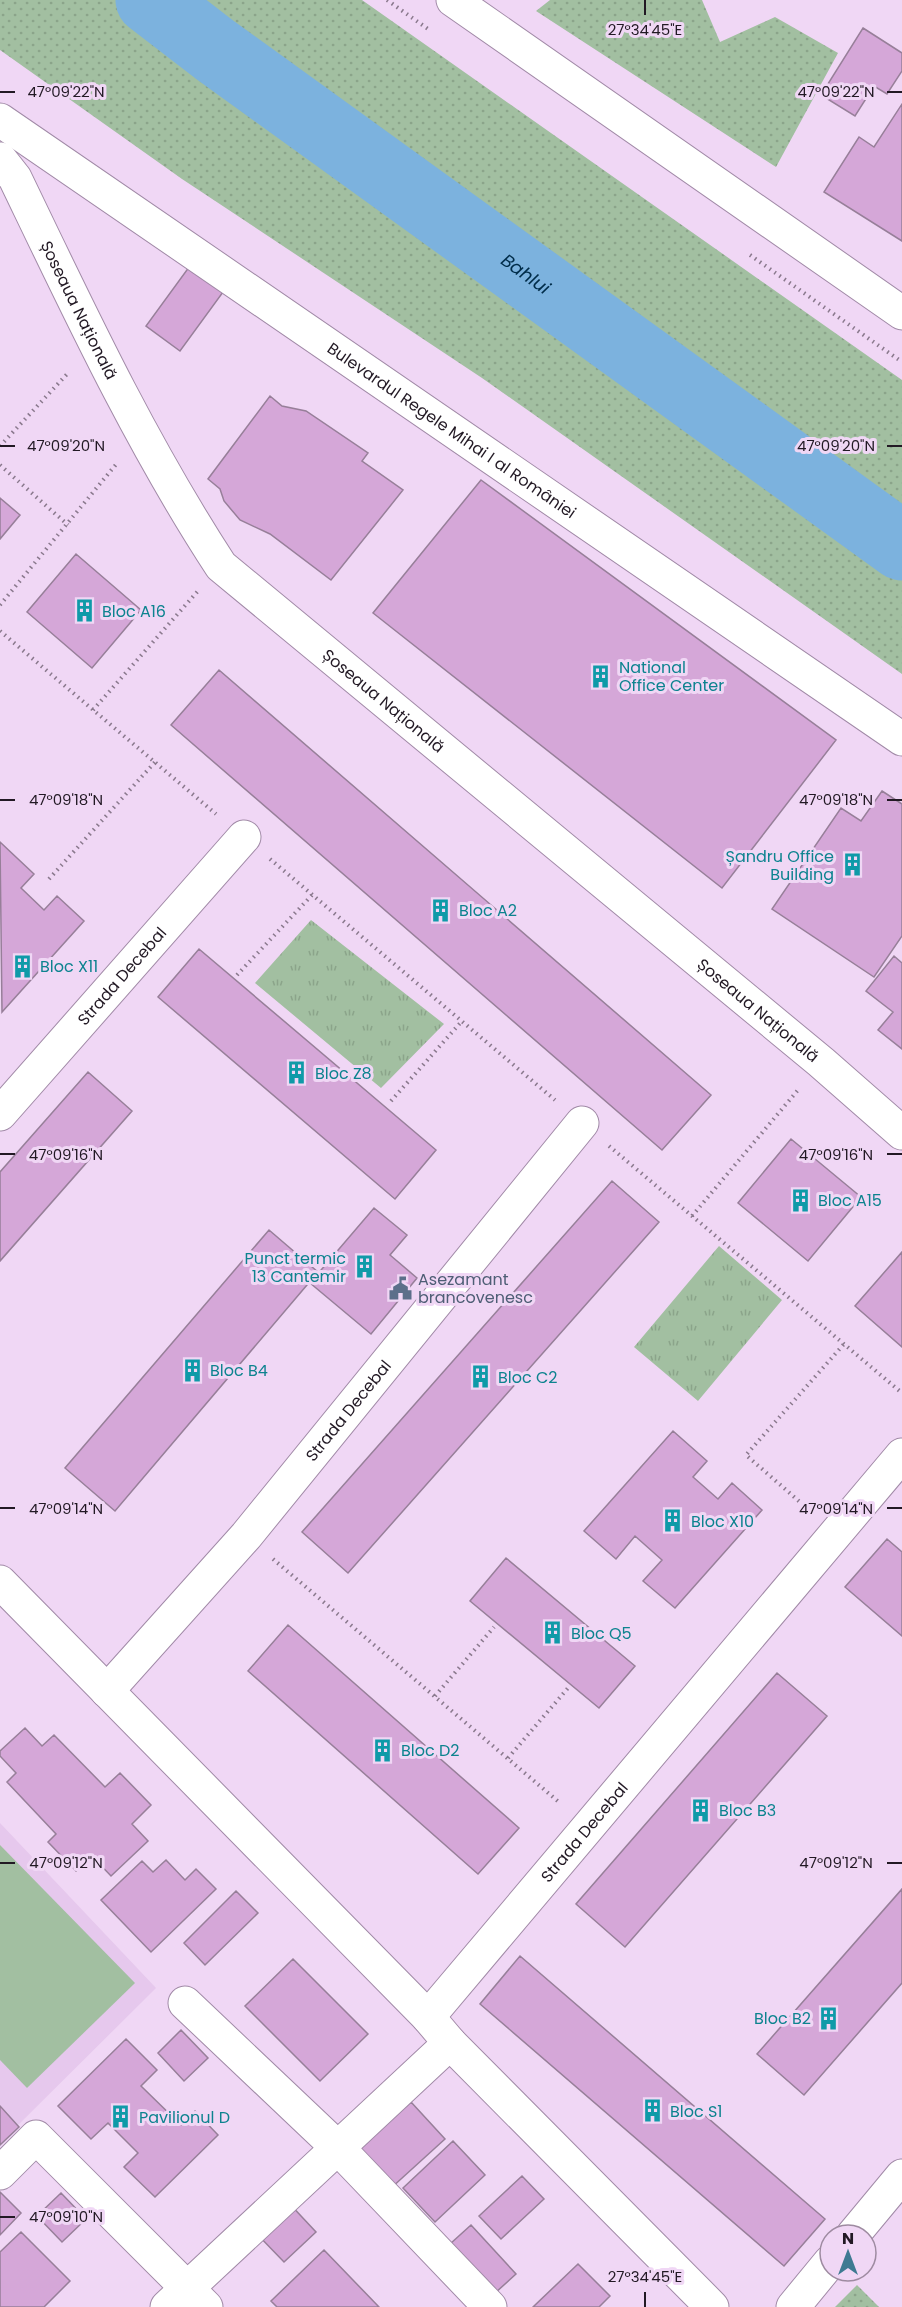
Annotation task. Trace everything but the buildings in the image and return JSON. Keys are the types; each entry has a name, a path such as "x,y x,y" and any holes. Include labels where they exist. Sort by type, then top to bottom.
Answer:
{"street":[{"path":"453,0 902,314"},
{"name":"Bulevardul Regele Mihai I al României","path":"0,120 902,739"},
{"name":"Șoseaua Națională","path":"0,159 15,178 140,434 177,498 221,566 821,1062 902,1133"},
{"name":"Strada Decebal","path":"0,1114 244,837"},
{"name":"Strada Decebal","path":"107,1691 246,1536 582,1123"},
{"name":"Strada Decebal","path":"428,2017 902,1455"},
{"path":"0,1582 428,2017 450,2043 712,2307"},
{"path":"185,2003 338,2148 490,2307"},
{"path":"0,2174 36,2137 187,2301 338,2148 450,2043"},
{"path":"863,2223 902,2176"},
{"path":"793,2307 818,2277"}],"path":[{"path":"0,446 96,344"},
{"path":"0,605 68,525 140,434"},
{"path":"0,465 68,525"},
{"path":"93,710 221,566"},
{"path":"0,631 902,1393"},
{"path":"49,879 155,762"},
{"path":"237,975 312,895"},
{"path":"391,1101 462,1021"},
{"path":"692,1216 821,1062"},
{"path":"837,1534 746,1455 844,1344"},
{"path":"246,1536 588,1826"},
{"path":"435,1696 494,1627"},
{"path":"508,1758 568,1688"}],"shaded area":[{"path":"0,1823 156,1988 0,2143"}],"green space":[{"path":"0,0 362,0 902,380 902,674 482,378 182,179 0,50"},
{"path":"550,0 702,0 720,42 775,17 838,53 776,167 536,11"},
{"path":"311,920 444,1024 381,1088 255,983"},
{"path":"719,1246 782,1300 698,1401 634,1347"},
{"path":"0,1845 135,1983 27,2088 0,2060"},
{"path":"857,2285 879,2307 835,2307"}],"waterway":[{"name":"Bahlui","path":"150,0 215,50 902,546"}],"place":[{"name":"Bloc A16","path":"84,611"},
{"name":"National Office Center","path":"601,676"},
{"name":"Șandru Office Building","path":"852,865"},
{"name":"Bloc A2","path":"441,910"},
{"name":"Bloc X11","path":"22,966"},
{"name":"Bloc Z8","path":"297,1073"},
{"name":"Bloc A15","path":"800,1200"},
{"name":"Punct termic 13 Cantemir","path":"364,1267"},
{"name":"Asezamant brancovenesc","path":"400,1288"},
{"name":"Bloc B4","path":"192,1370"},
{"name":"Bloc C2","path":"480,1377"},
{"name":"Bloc X10","path":"673,1521"},
{"name":"Bloc Q5","path":"553,1633"},
{"name":"Bloc D2","path":"383,1750"},
{"name":"Bloc B3","path":"701,1810"},
{"name":"Bloc B2","path":"829,2018"},
{"name":"Bloc S1","path":"652,2111"},
{"name":"Pavilionul D","path":"121,2117"}]}
